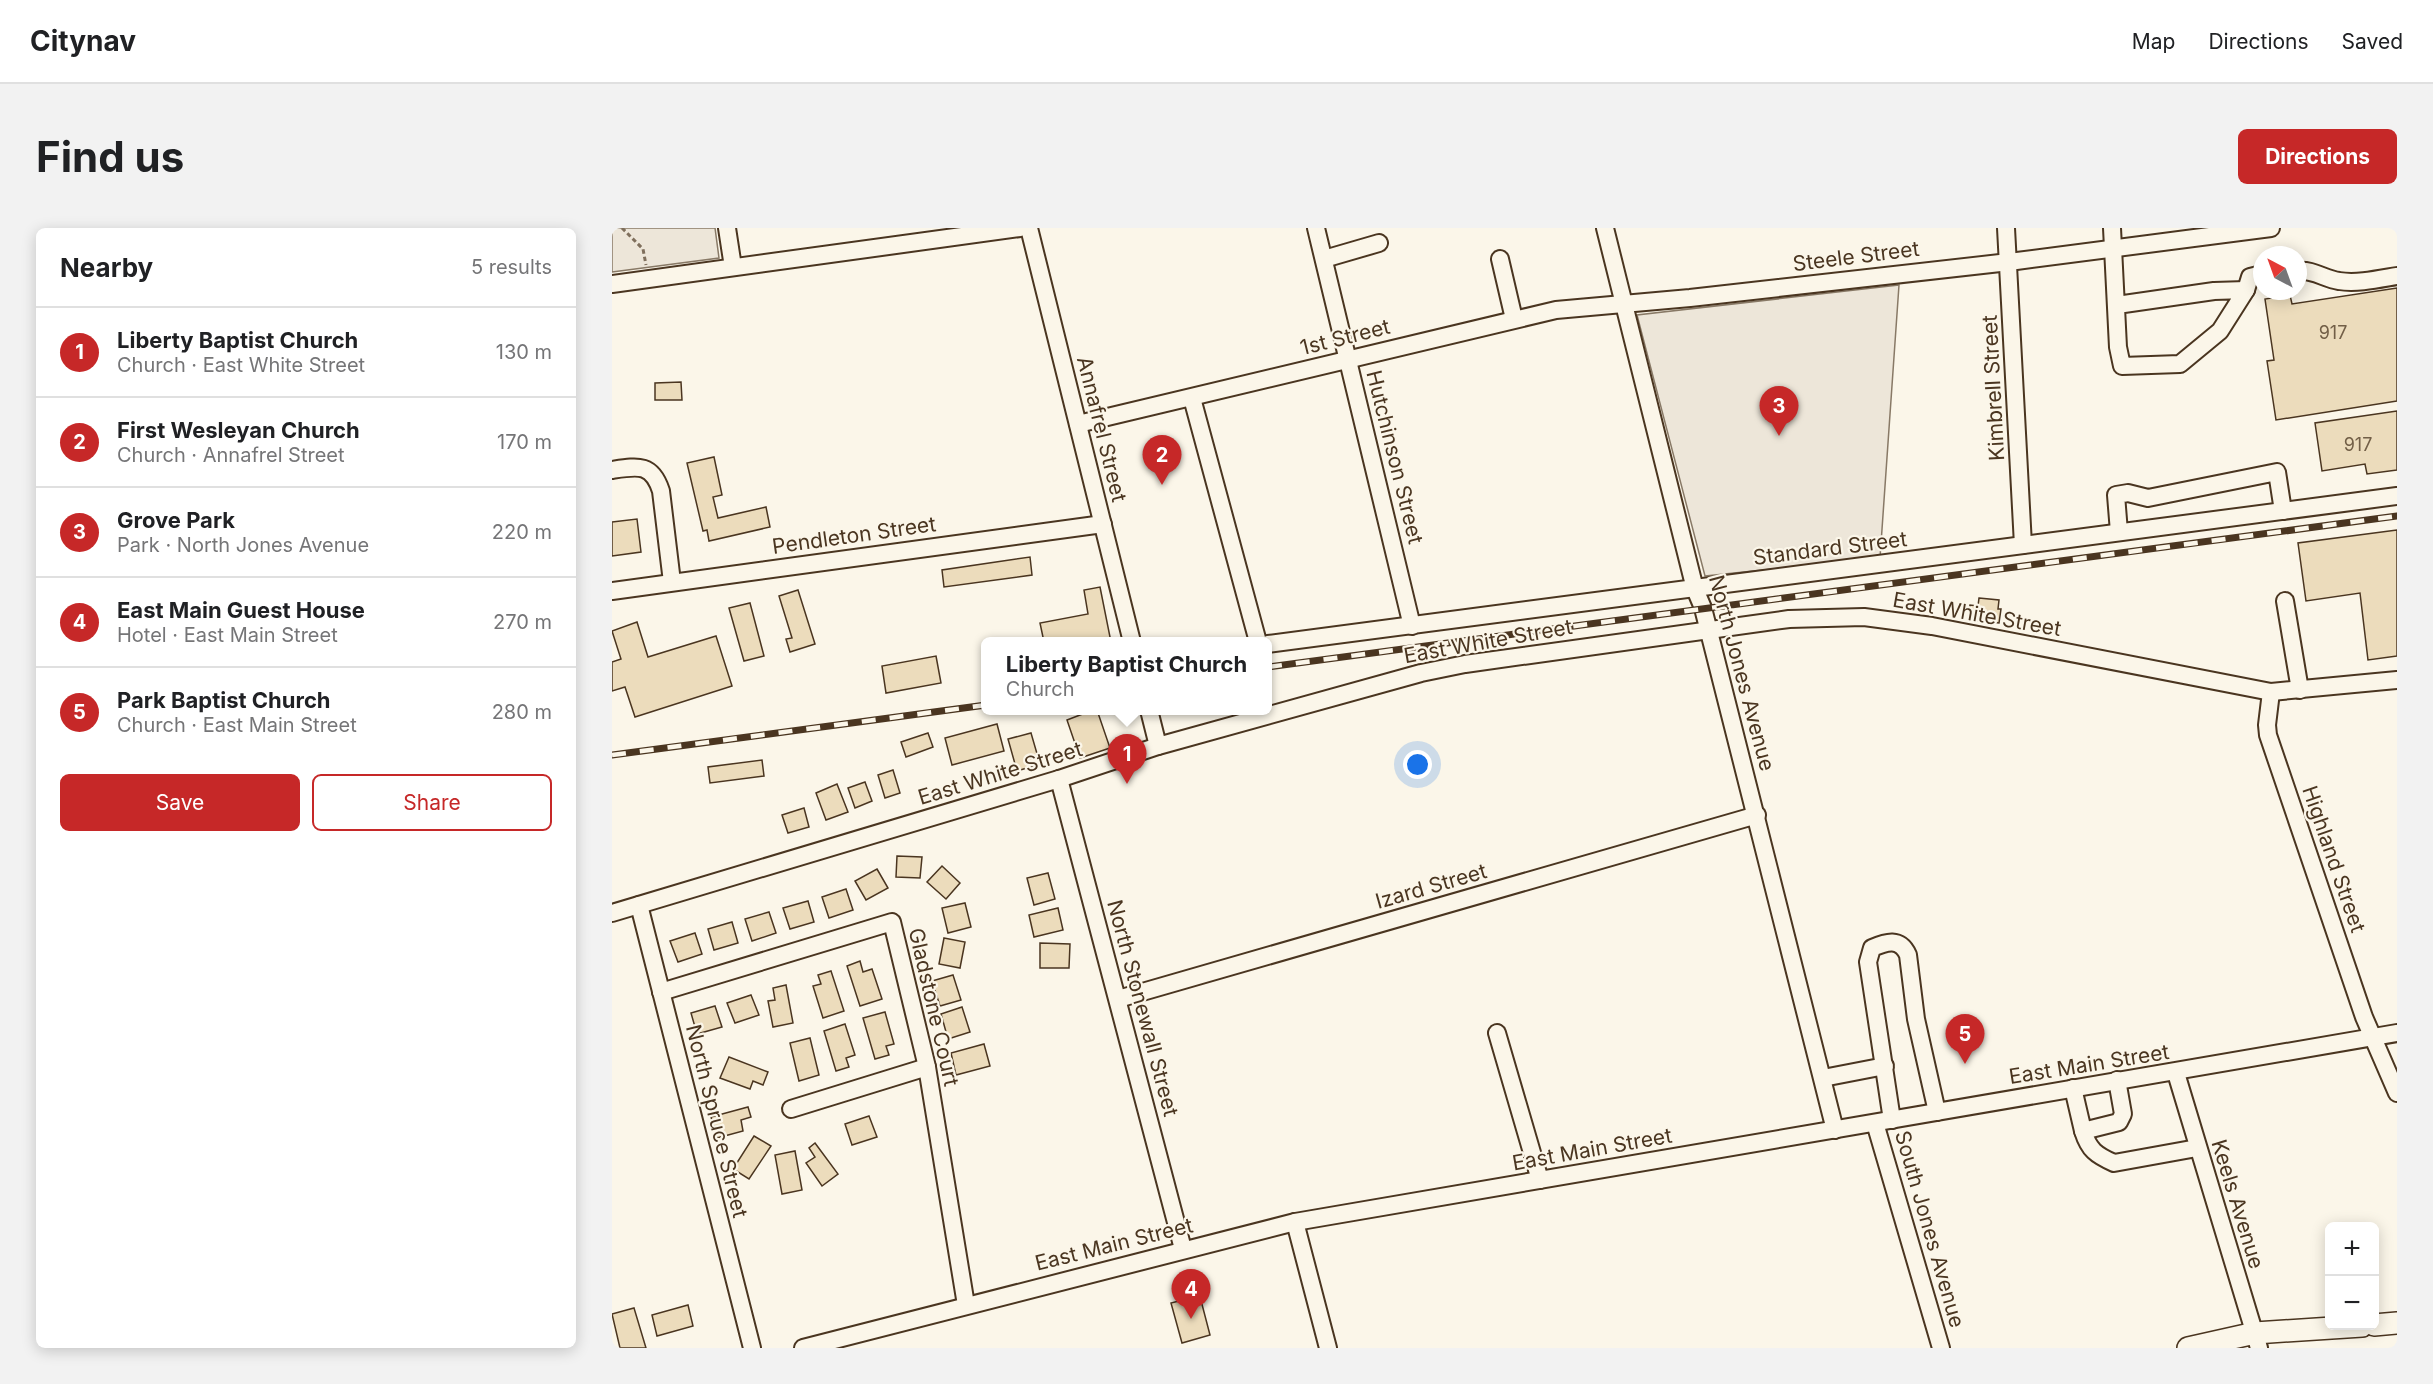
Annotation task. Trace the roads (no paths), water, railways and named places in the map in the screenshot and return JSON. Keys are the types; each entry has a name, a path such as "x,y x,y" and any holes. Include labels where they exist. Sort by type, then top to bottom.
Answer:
{"main road":[{"path":"2379,1325 2397,1323"},
{"path":"2188,1348 2334,1330"}],"street":[{"path":"727,228 733,267"},
{"path":"612,284 1020,228"},
{"name":"Annafrel Street","path":"1029,228 1131,637"},
{"name":"Hutchinson Street","path":"1316,228 1412,626"},
{"name":"North Jones Avenue","path":"1605,228 1695,589 1708,629 1757,815 1835,1130"},
{"name":"Kimbrell Street","path":"2006,228 2023,545"},
{"path":"2112,228 2118,347 2122,366 2180,364 2220,331 2246,290 2250,277 2253,276"},
{"name":"Steele Street","path":"1624,304 2009,262 2271,228"},
{"path":"1324,259 1380,243"},
{"path":"1500,259 1514,319"},
{"path":"2307,270 2325,279 2342,282 2397,276"},
{"path":"2117,305 2214,291 2246,290"},
{"name":"1st Street","path":"1078,424 1514,319 1556,310 1624,304"},
{"path":"1192,398 1257,637"},
{"path":"612,470 647,469 657,480 668,537 672,582"},
{"path":"2119,532 2116,495 2128,493 2148,498 2277,472 2283,511"},
{"name":"Standard Street","path":"1272,644 2397,496"},
{"name":"Pendleton Street","path":"612,591 1103,524"},
{"path":"2285,601 2300,690"},
{"name":"East White Street","path":"1272,715 1465,664 1789,619 1864,617 1932,626 2271,692 2397,680"},
{"name":"Highland Street","path":"2271,692 2268,735 2372,1038 2397,1093"},
{"path":"1150,715 1158,746"},
{"name":"East White Street","path":"612,913 1059,779 1158,746 1271,715"},
{"name":"North Stonewall Street","path":"1059,779 1183,1249"},
{"name":"Izard Street","path":"1118,999 1757,815"},
{"name":"North Spruce Street","path":"639,905 752,1348"},
{"name":"Gladstone Court","path":"661,992 892,922 927,1067 966,1305"},
{"path":"1892,1119 1868,962 1872,948 1888,942 1905,948 1908,955 1916,1019 1937,1112"},
{"path":"1497,1033 1540,1180"},
{"name":"East Main Street","path":"802,1348 1295,1222 2397,1034"},
{"path":"1822,1078 1885,1066"},
{"path":"791,1109 927,1067"},
{"name":"Keels Avenue","path":"2176,1073 2257,1341"},
{"path":"2083,1131 2120,1122 2123,1114 2117,1080"},
{"path":"2073,1088 2088,1147 2102,1158 2114,1163 2197,1148"},
{"name":"South Jones Avenue","path":"1875,1123 1941,1348"},
{"path":"1295,1222 1328,1348"}],"railway":[{"path":"1272,666 2397,516"},
{"path":"612,755 981,706"}],"place":[{"name":"Grove Park","path":"1779,436"},
{"name":"First Wesleyan Church","path":"1162,485"},
{"name":"Liberty Baptist Church","path":"1127,784"},
{"name":"Park Baptist Church","path":"1965,1064"},
{"name":"East Main Guest House","path":"1191,1319"}]}
